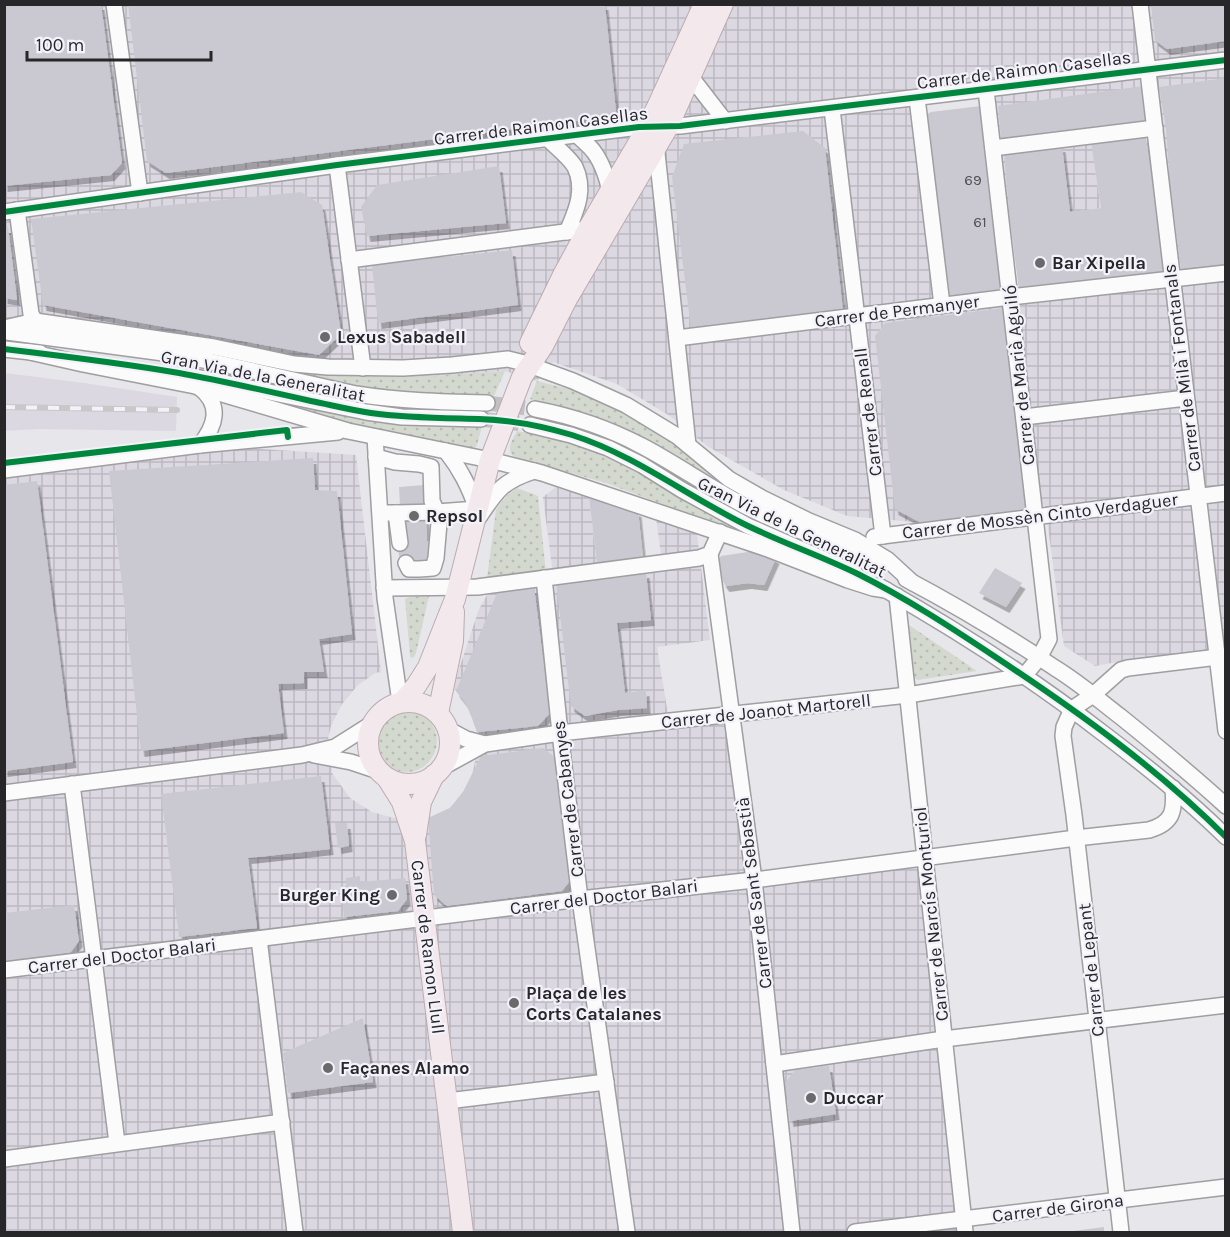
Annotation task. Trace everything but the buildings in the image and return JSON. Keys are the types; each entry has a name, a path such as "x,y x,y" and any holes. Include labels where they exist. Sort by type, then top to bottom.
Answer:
{"main road":[{"path":"415,841 402,802 372,760 368,746 373,723 384,710 401,701 416,686 428,667 456,593 490,460 526,368 534,334 588,229 647,126 704,4"},
{"path":"526,368 668,128 723,4"},
{"path":"438,713 453,641 456,593"},
{"path":"401,701 424,704 438,713 448,730 450,744 449,752 421,802 415,841"},
{"path":"382,775 402,782 417,783 439,771"},
{"name":"Carrer de Ramon Llull","path":"415,841 463,1233"}],"street":[{"path":"114,4 140,193"},
{"name":"Carrer de Milà i Fontanals","path":"1140,4 1197,496 1221,656 1226,731"},
{"name":"Carrer de Raimon Casellas","path":"11,211 338,165 647,126 668,128 1226,60"},
{"path":"692,77 725,121"},
{"name":"Carrer de Marià Aguiló","path":"986,90 1049,639 1039,658"},
{"path":"917,98 942,305"},
{"name":"Carrer de Renall","path":"832,109 883,536"},
{"path":"647,126 657,146 688,445"},
{"path":"993,148 1155,128"},
{"name":"Carrer de Raimon Casellas","path":"577,135 594,151 610,191"},
{"name":"Carrer de Raimon Casellas","path":"549,139 574,166 581,187 567,232"},
{"path":"338,165 363,368"},
{"path":"580,278 588,251 607,212 610,191"},
{"path":"11,211 31,314 35,321"},
{"path":"350,260 588,229"},
{"name":"Carrer de Permanyer","path":"677,338 1226,273"},
{"path":"4,330 35,321 204,345 294,364 328,367 385,369 508,359 526,368 573,381 626,405 669,431 729,479 809,521 855,540 888,560 913,583"},
{"name":"Gran Via de la Generalitat","path":"4,330 180,356 368,396 411,401 487,403"},
{"name":"Gran Via de la Generalitat","path":"4,349 179,373 366,412 402,417 481,419"},
{"path":"30,352 199,387 348,431 534,471 720,532 848,580 892,593"},
{"path":"199,387 208,394 214,410 211,428 200,445"},
{"path":"1024,417 1186,398"},
{"name":"Gran Via de la Generalitat","path":"535,409 581,420 623,437 668,460 718,492 755,511 872,559 954,605 1057,669 1093,695 1224,802"},
{"name":"Gran Via de la Generalitat","path":"530,425 571,435 608,448 748,526 860,575 892,593 961,635 1072,709 1173,788 1226,837"},
{"path":"4,470 200,445 348,431"},
{"path":"375,436 384,588 401,701"},
{"path":"446,451 468,483 475,518"},
{"path":"376,457 430,467 432,501 439,523 436,558 433,568 409,569 406,562"},
{"path":"475,518 508,481 534,471"},
{"name":"Carrer de Mossèn Cinto Verdaguer","path":"855,540 1226,493"},
{"path":"380,514 437,512 475,518"},
{"path":"396,513 400,543"},
{"path":"384,588 456,593 477,587 704,556 720,532"},
{"name":"Carrer de Sant Sebastià","path":"704,556 732,714 754,880 792,1233"},
{"name":"Carrer de Cabanyes","path":"544,578 580,899 627,1233"},
{"name":"Carrer de Narcís Monturiol","path":"892,593 908,695 964,1226"},
{"path":"1072,709 1093,695 1121,670 1221,656"},
{"path":"1024,676 1039,658"},
{"name":"Carrer de Joanot Martorell","path":"439,771 485,744 560,733 908,695 1024,676"},
{"name":"Carrer de Lepant","path":"1072,709 1064,727 1063,736 1120,1233"},
{"path":"4,793 302,755 335,747 373,723"},
{"name":"Carrer de Joanot Martorell","path":"448,730 466,739 485,744"},
{"path":"302,755 338,758 363,765 382,775"},
{"path":"72,784 117,1143"},
{"name":"Carrer del Doctor Balari","path":"4,970 1149,830 1160,827 1172,813 1175,805 1173,788"},
{"path":"259,939 295,1233"},
{"path":"774,1064 1226,1005"},
{"path":"447,1101 606,1082"},
{"path":"4,1159 282,1122"},
{"name":"Carrer de Girona","path":"855,1233 964,1226 1117,1201 1226,1187"}],"shaded area":[{"path":"5,5 1225,5 1225,650 1133,659 1095,666 1064,646 1045,505 926,523 847,516 784,490 707,446 670,416 617,384 553,362 537,381 505,371 433,376 319,372 5,324","holes":["986,90 1002,222 1101,208 1091,143 1146,137 1154,129 1171,279 942,305 917,98"]},
{"path":"257,364 319,372 433,376 505,371 494,396 405,394 316,379"},
{"path":"5,373 177,397 176,431 39,429 5,431"},
{"path":"537,381 608,403 639,419 792,520 565,408 530,399"},
{"path":"221,387 388,423 482,426 477,445 474,449 467,448 382,433"},
{"path":"517,431 591,449 622,462 770,544 606,483 514,457 510,447"},
{"path":"200,445 356,455 381,672 375,673 358,685 342,704 331,726 328,739 332,773 350,798 372,812 394,818 415,821 450,808 472,776 477,752 477,732 466,704 453,687 479,609 487,595 554,582 543,497 556,487 589,497 597,564 663,569 656,518 697,534 710,640 657,647 669,721 732,714 754,879 925,856 965,1232 5,1232 4,470"},
{"path":"517,488 538,496 546,573 487,578 496,510"},
{"path":"429,596 416,653 411,658 405,599"},
{"path":"906,623 977,671 918,680 913,678"},
{"path":"406,710 423,715 428,719 432,724 437,741 432,758 428,763 423,767 406,772 389,767 384,763 380,758 375,741 380,724 384,719 389,715"}],"tunnel":[{"path":"487,403 535,409"},
{"path":"481,419 530,425"}],"railway":[{"path":"4,407 177,410"}],"cycle path":[{"path":"4,212 337,165 639,127 680,126 1226,60"},
{"path":"4,349 179,373 371,413 526,424 595,443 639,465 724,514 858,574 929,614 1027,678 1116,742 1172,787 1226,837"},
{"path":"4,463 287,430 288,437"}],"place":[{"name":"Bar Xipella","path":"1040,263"},
{"name":"Lexus Sabadell","path":"325,337"},
{"name":"Repsol","path":"414,516"},
{"name":"Burger King","path":"392,895"},
{"name":"Plaça de les Corts Catalanes","path":"514,1003"},
{"name":"Façanes Alamo","path":"328,1068"},
{"name":"Duccar","path":"811,1098"}]}
